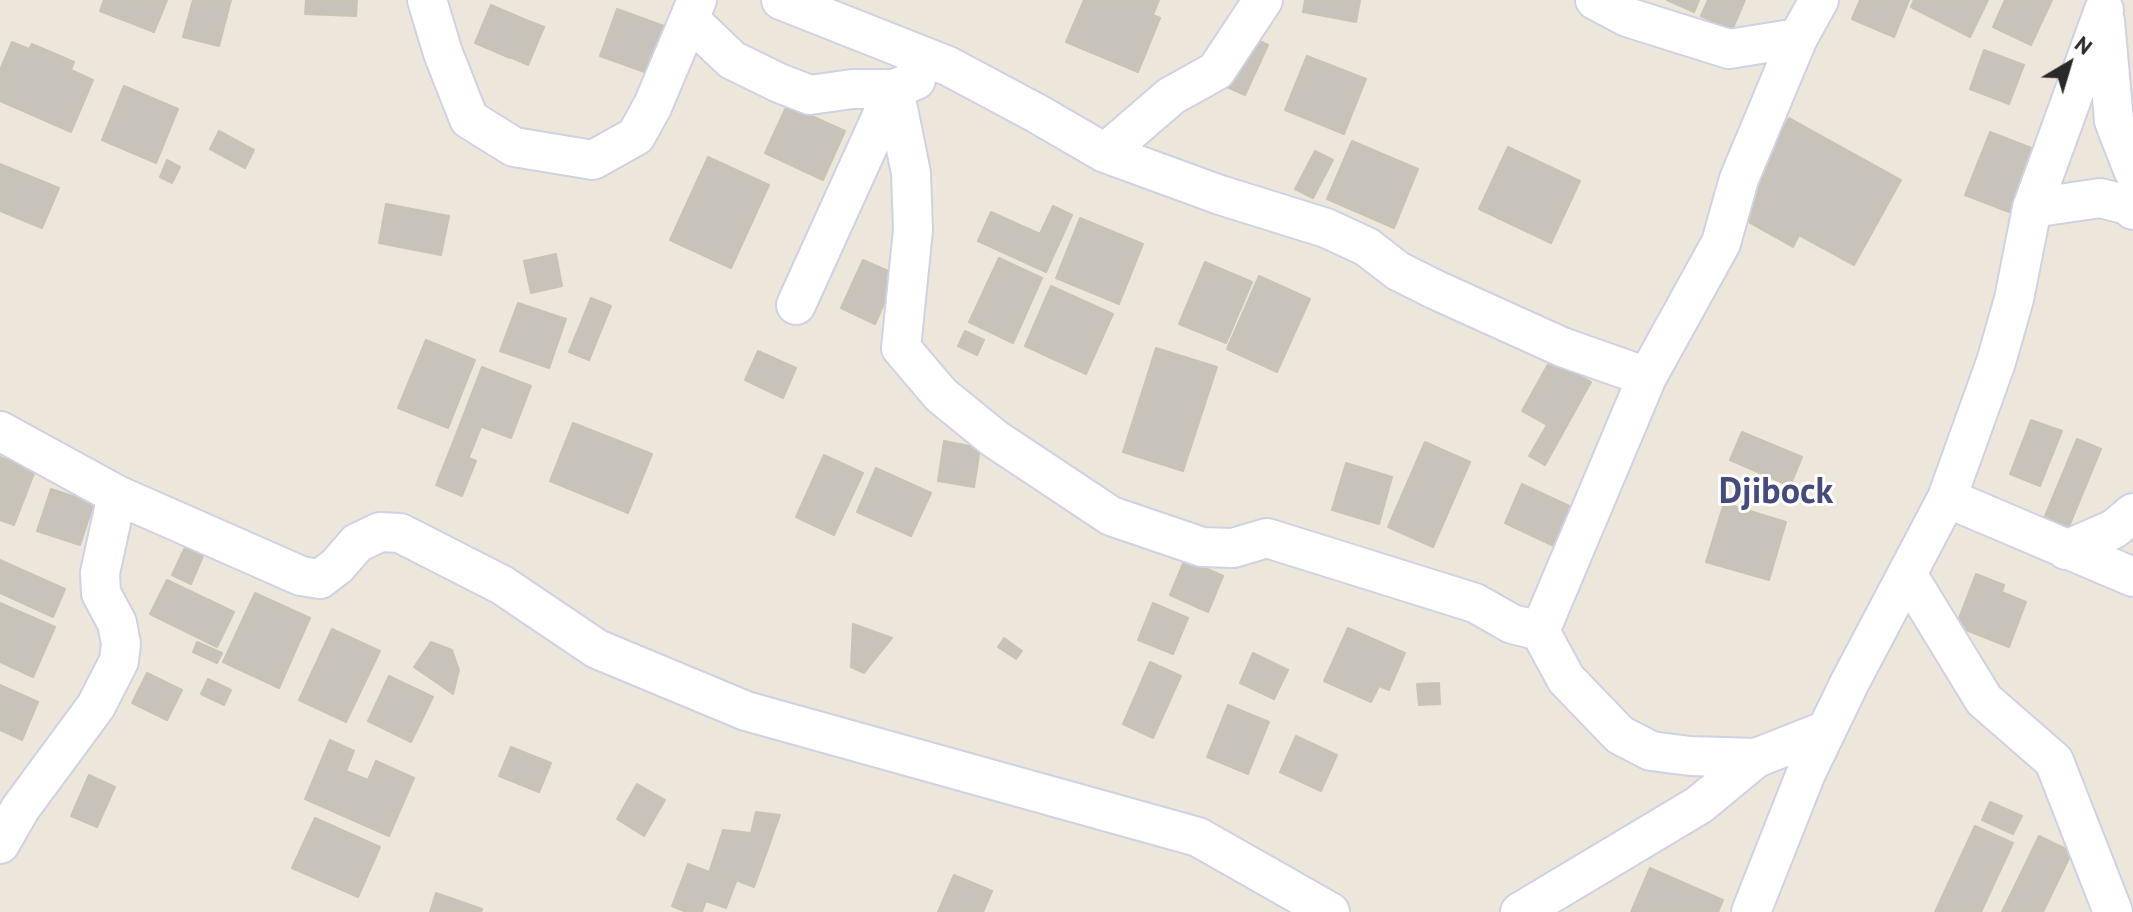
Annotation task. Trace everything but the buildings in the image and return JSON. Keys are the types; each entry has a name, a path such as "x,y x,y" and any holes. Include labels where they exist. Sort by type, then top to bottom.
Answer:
{"street":[{"path":"427,0 443,53 469,119 514,147 593,160 636,136 653,105 693,10 732,60 810,95 852,89 894,89 948,66"},
{"path":"781,0 948,66 1105,153 1220,195 1326,228 1367,247 1398,271 1436,290 1562,347 1647,377"},
{"path":"1105,153 1171,96 1216,71 1263,0"},
{"path":"1595,0 1627,17 1729,49 1798,38"},
{"path":"1540,631 1647,377 1721,243 1739,179 1798,38 1819,0"},
{"path":"2104,5 2114,121 2133,170"},
{"path":"1751,912 1806,773 1947,498 1996,362 2014,299 2032,208 2104,5"},
{"path":"796,305 894,89"},
{"path":"894,89 911,173 913,230 901,348 941,395 995,439 1111,516 1202,547 1233,548 1267,538 1475,603 1512,624 1540,631 1566,679 1620,735 1651,751 1756,758"},
{"path":"2032,208 2100,198 2128,205 2133,210"},
{"path":"0,431 117,495 301,576 320,579 337,566 357,543 380,532 400,533 502,585 597,649 746,711 1198,837 1330,912"},
{"path":"0,844 20,809 96,706 119,661 121,644 117,623 101,593 100,573 117,495"},
{"path":"1947,498 2133,577"},
{"path":"2066,550 2114,529 2133,513"},
{"path":"1907,574 1984,700 2054,761 2113,912"},
{"path":"1520,912 1699,805 1756,758 1827,730"}],"district":[{"name":"Djibock","path":"1776,493"}]}
